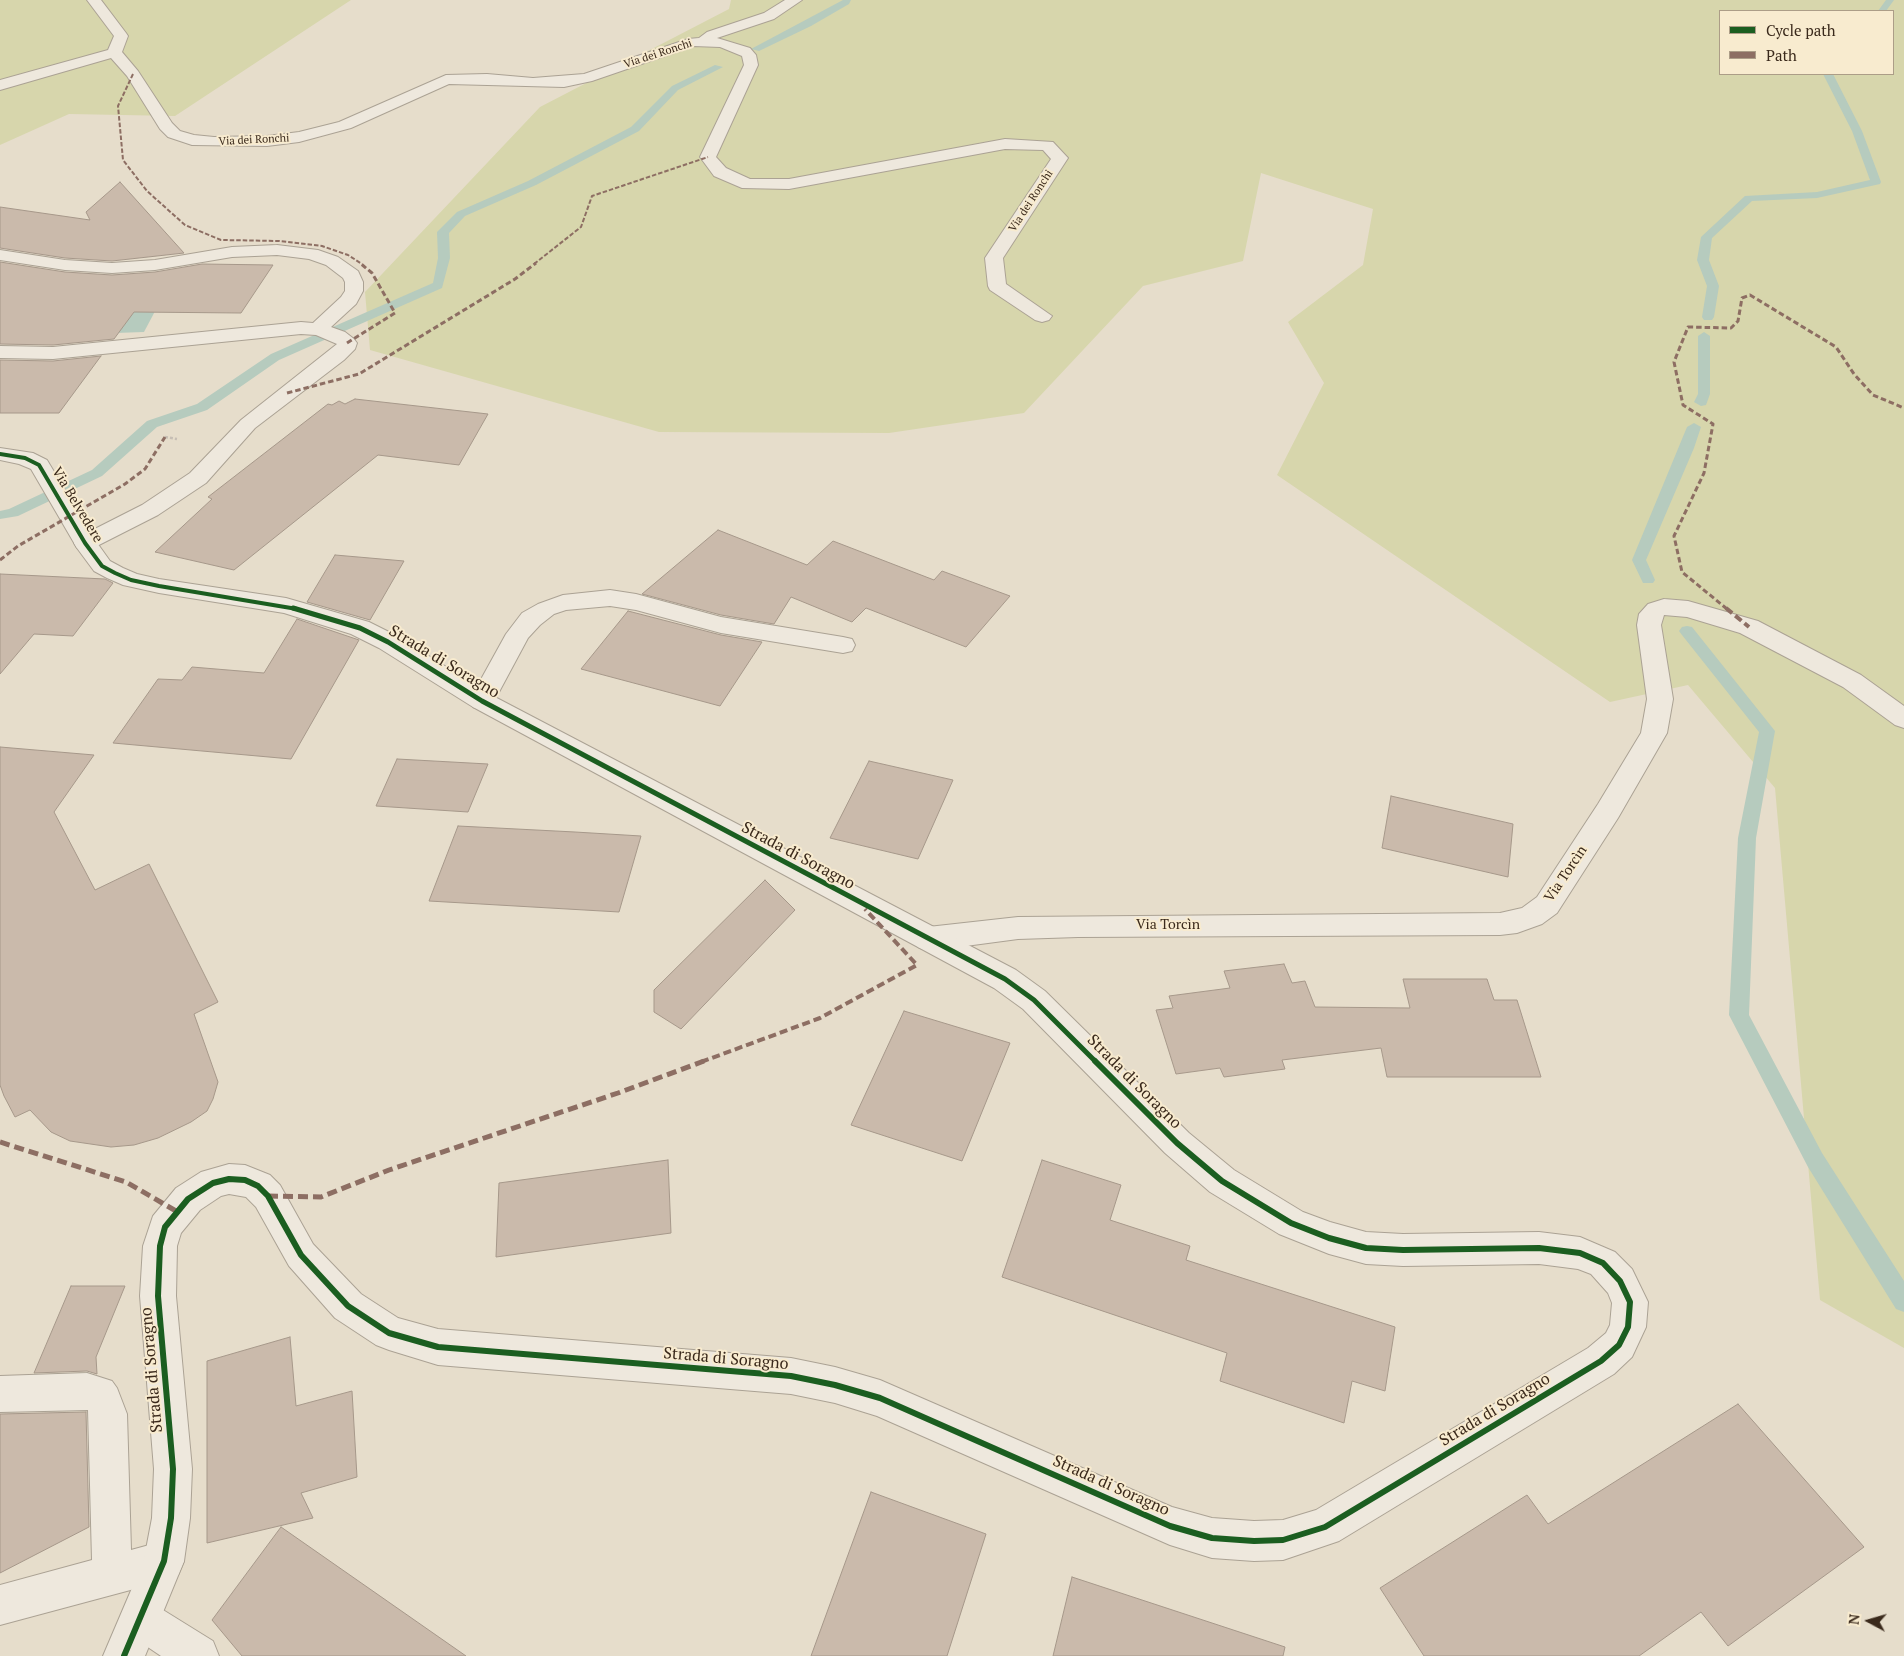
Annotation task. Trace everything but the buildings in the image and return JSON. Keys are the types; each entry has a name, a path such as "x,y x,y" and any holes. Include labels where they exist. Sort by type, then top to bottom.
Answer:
{"street":[{"path":"0,85 114,53 121,36 94,0"},
{"path":"704,41 712,35 769,16 795,0"},
{"name":"Via dei Ronchi","path":"114,53 133,74 166,126 174,134 192,140 238,143 275,140 324,132 345,125 446,80 477,78 552,83 575,80 671,48 704,41 734,46 745,51 751,58 751,65 708,157 720,172 748,184 789,184 1005,144 1047,145 1060,158 994,258 997,286 1042,316"},
{"path":"0,255 65,265 112,268 155,265 232,252 277,250 312,254 332,261 351,275 354,282 354,290 349,300 318,329"},
{"path":"0,352 53,353 301,328 318,329 338,336 347,342 345,349 248,424 198,478 150,510 93,554"},
{"name":"Via Belvedere","path":"0,454 32,460 39,465 93,554"},
{"name":"Strada di Soragno","path":"93,554 131,580 286,606 360,628 388,642 482,701 1005,979 1034,1000 1177,1143 1222,1181 1291,1223 1328,1238 1366,1248 1403,1250 1539,1248 1580,1253 1603,1263 1620,1281 1630,1302 1628,1327 1619,1345 1601,1361 1325,1527 1283,1540 1254,1541 1212,1538 1170,1526 880,1398 835,1385 790,1376 438,1348 389,1333 348,1306 301,1256 268,1196 258,1186 245,1180 229,1179 212,1183 188,1199 176,1211 165,1227 160,1246 158,1296 173,1469 171,1518 164,1561 141,1620 124,1656"},
{"path":"482,701 518,634 531,619 546,609 563,603 610,598 636,602 721,625 843,646"},
{"name":"Via Torcìn","path":"928,939 1018,928 1078,926 1500,924 1518,922 1532,916 1547,905 1608,811 1654,733 1660,699 1649,624 1652,614 1664,607 1688,609 1749,627 1852,681 1904,719"},
{"path":"0,1394 87,1391 99,1394 104,1401 108,1414 112,1575"},
{"path":"0,1605 164,1561"},
{"path":"141,1620 198,1656"}],"green space":[{"path":"0,0 351,0 175,116 69,114 0,145"},
{"path":"731,0 1904,0 1904,1348 1820,1300 1775,788 1688,685 1610,702 1277,475 1324,383 1288,322 1363,265 1373,209 1261,173 1243,261 1143,286 1024,413 889,433 659,432 370,350 365,292 540,107 729,9"}],"shaded area":[{"path":"162,298 144,332 115,333 134,299"}],"waterway":[{"path":"756,49 808,24 847,0"},
{"path":"1883,10 1890,0"},
{"path":"0,515 13,513 97,473 152,424 202,407 275,357 438,285 444,258 443,232 461,214 532,183 635,129 675,88 718,67"},
{"path":"1708,317 1713,286 1703,260 1707,237 1749,198 1817,195 1876,182 1857,131 1829,75"},
{"path":"1701,402 1704,394 1704,336"},
{"path":"1648,580 1639,560 1687,448 1694,427"},
{"path":"1687,631 1767,731 1747,838 1739,1015 1815,1160 1904,1301"}],"marked path":[{"path":"133,74 118,106 123,160 147,191 185,225 200,233 221,240 279,241 322,246 348,255 364,265 372,273 395,313 347,343"},
{"path":"287,393 359,374 515,279 581,227 592,196 708,157"},
{"path":"1749,627 1682,572 1674,536 1704,473 1713,424 1683,405 1674,362 1688,327 1731,328 1738,321 1742,298 1750,295 1836,347 1854,374 1873,395 1904,408"},
{"path":"0,560 18,546 125,484 145,469 165,437"},
{"path":"268,1196 321,1197 389,1170 618,1093 820,1018 917,965 865,909"},
{"path":"0,1142 126,1182 176,1211"}],"cycle path":[{"path":"0,454 25,458 39,465 85,543 102,566 115,573 131,580 159,586 286,606 360,628 388,642 482,701 1005,979 1034,1000 1177,1143 1222,1181 1291,1223 1329,1238 1366,1248 1403,1250 1539,1248 1580,1253 1603,1263 1620,1281 1630,1302 1628,1327 1619,1345 1601,1361 1325,1527 1283,1540 1254,1541 1212,1538 1170,1526 880,1398 835,1385 791,1376 438,1347 389,1333 348,1306 301,1255 268,1196 258,1186 245,1180 229,1179 213,1183 188,1199 176,1211 165,1227 160,1246 158,1296 173,1469 171,1518 164,1561 124,1656"}]}
